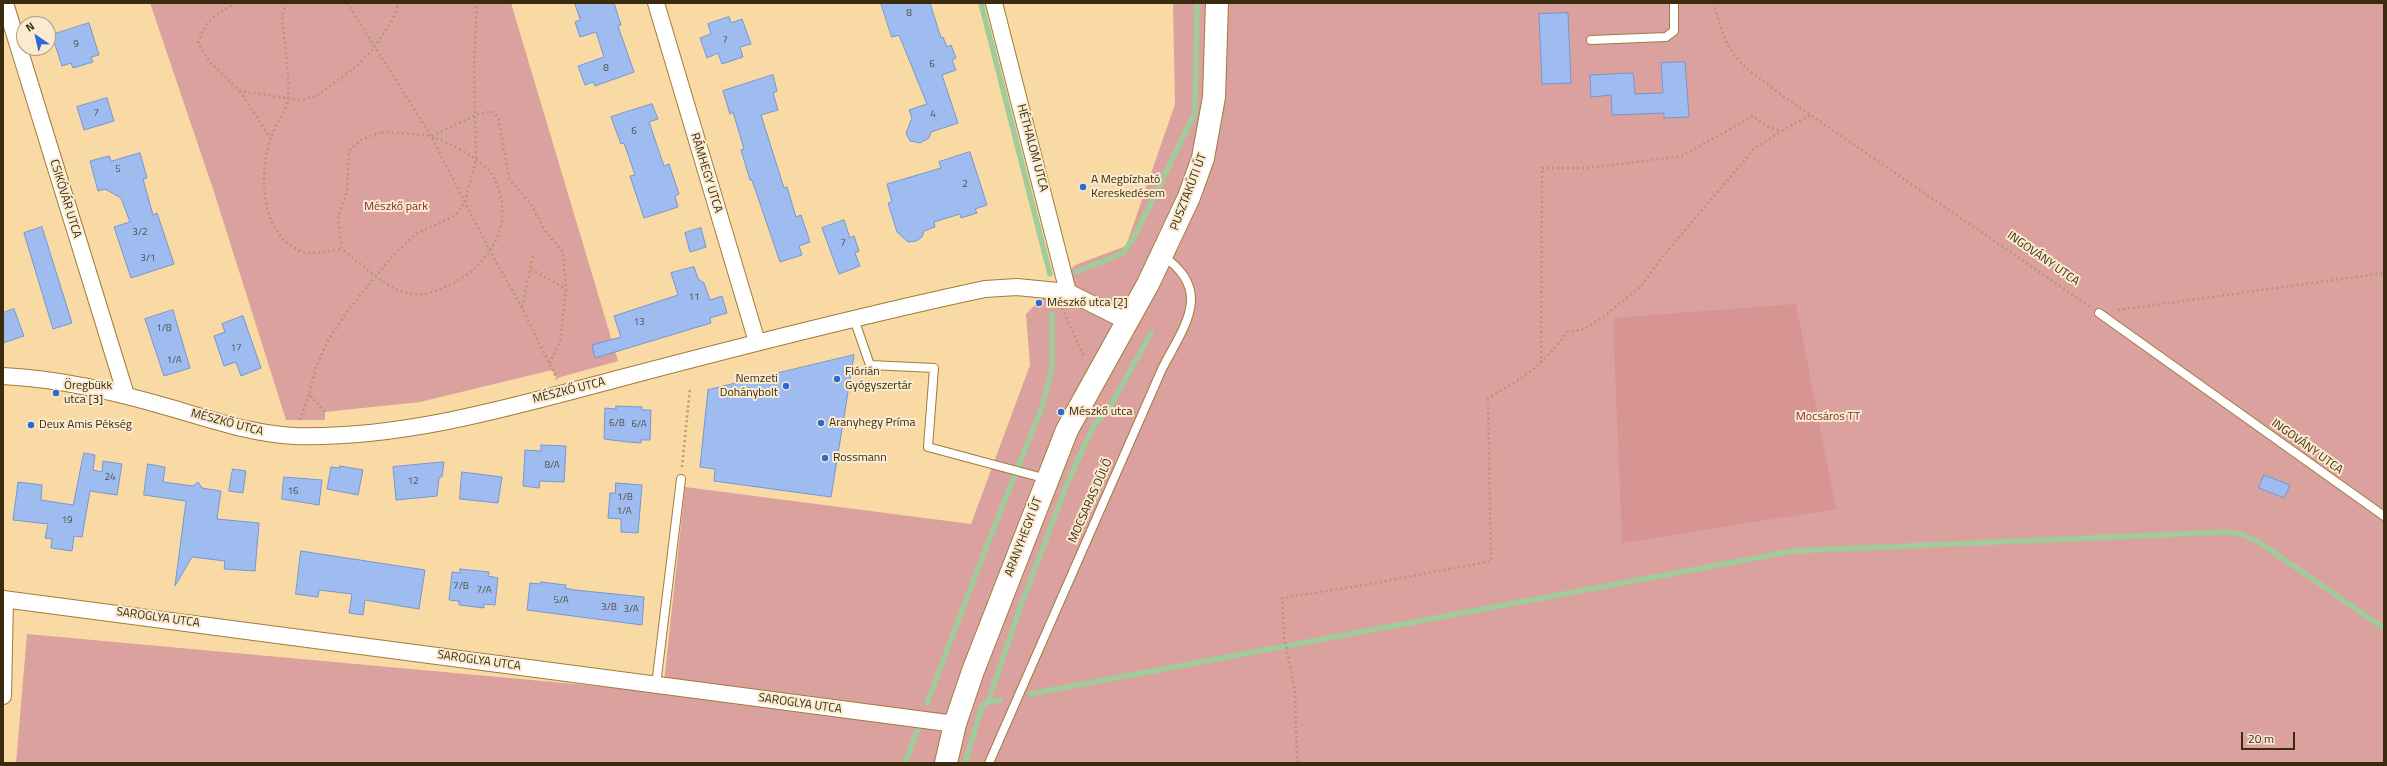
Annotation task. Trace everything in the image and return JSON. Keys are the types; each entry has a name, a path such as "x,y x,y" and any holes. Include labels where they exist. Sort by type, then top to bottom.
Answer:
{"street":[{"name":"CSIKÓVÁR UTCA","path":"5,3 126,395"},
{"name":"RÁMHEGY UTCA","path":"656,3 757,342"},
{"name":"HÉTHALOM UTCA","path":"994,3 1068,292"},
{"name":"PUSZTAKÚTI ÚT","path":"1126,321 1163,256 1189,197 1203,158 1214,97 1218,3"},
{"name":"MÉSZKŐ UTCA","path":"3,376 59,381 126,395 260,433 294,436 382,431 456,418 757,342 984,289 1017,287 1068,292 1126,321"},
{"name":"ARANYHEGYI ÚT","path":"946,763 955,724 1014,562 1066,430 1126,321"},
{"name":"SAROGLYA UTCA","path":"4,599 955,724"},
{"path":"3,696 4,599"}],"lane":[{"path":"1590,40 1666,37 1674,30 1674,3"},
{"name":"MOCSARAS DŰLŐ","path":"989,763 1192,304 1192,290 1187,278 1181,270 1163,256"},
{"name":"INGOVÁNY UTCA","path":"2099,313 2384,516"},
{"path":"854,319 870,365 934,368 928,447 1047,479"},
{"path":"656,685 681,479"}],"path":[{"path":"236,3 218,13 203,28 198,43 210,62 240,91 270,138"},
{"path":"286,3 282,16 288,99 270,138 264,171 265,197 271,221 284,239 301,252 321,252 342,249"},
{"path":"346,3 431,136 490,251 522,308 557,378"},
{"path":"240,91 299,100 317,96 358,65 374,48 394,19 400,3"},
{"path":"294,436 309,394 316,367 328,340 349,309 395,253 416,234 456,214 465,202 476,159 474,64 477,3"},
{"path":"1330,3 1333,7"},
{"name":"INGOVÁNY UTCA","path":"1714,3 1721,28 1729,48 1747,68 1811,115 2099,313"},
{"path":"431,136 476,115 491,111 498,117 509,179 531,204 545,230 563,252 566,289 560,341 549,364"},
{"path":"1296,763 1294,691 1284,636 1282,598 1370,584 1491,561 1488,398 1528,375 1541,363 1567,332 1584,328 1602,317 1641,286 1663,256 1754,149 1781,131 1811,115"},
{"path":"1541,363 1542,168 1588,168 1682,156 1753,116 1768,127 1781,131"},
{"path":"382,132 431,136 476,159 492,175 504,205 501,226 490,251 474,268 455,283 436,291 413,295 395,290 342,249 338,218 347,191 349,151 362,140 382,132"},
{"path":"522,308 533,256"},
{"path":"531,270 566,289"},
{"path":"2099,313 2384,272"},
{"path":"1062,308 1086,361"},
{"path":"681,479 690,388"},
{"path":"309,394 325,412"}],"green space":[{"name":"Mészkő park","path":"150,3 511,3 618,361 557,378 552,370 420,402 325,412 325,420 286,420 214,192"},
{"name":"Mocsáros TT","path":"1173,3 2384,3 2384,763 16,763 27,634 663,692 685,487 971,524 1030,365 1026,314 1075,265 1126,246 1175,104"}],"shaded area":[{"path":"1796,304 1836,509 1622,543 1613,318"}],"building":[{"path":"575,3 614,3 621,25 618,26 634,72 595,86 593,82 585,85 578,66 604,57 596,32 580,37 575,22 580,20"},
{"path":"881,3 930,3 941,38 943,37 947,47 951,45 956,58 952,60 956,70 942,75 958,123 931,132 929,138 920,143 910,141 906,133 912,118 909,110 927,104 899,35 892,37"},
{"path":"1568,13 1571,83 1542,84 1539,14"},
{"path":"729,17 731,23 742,19 751,44 740,47 743,57 722,64 718,53 707,58 700,38 711,34 708,24"},
{"path":"89,23 99,55 91,57 93,62 73,68 71,63 62,66 56,47 56,34"},
{"path":"1685,62 1689,117 1664,118 1664,113 1612,115 1611,95 1591,97 1590,75 1633,73 1635,94 1663,93 1661,63"},
{"path":"773,75 777,91 773,93 778,110 761,115 784,188 787,187 796,217 801,215 810,242 799,246 802,255 780,262 752,180 750,180 741,150 744,149 733,112 730,114 723,91"},
{"path":"107,98 114,121 84,130 77,107"},
{"path":"652,104 658,119 649,122 664,166 669,164 679,194 675,196 678,207 644,218 630,176 635,175 624,143 621,144 611,117"},
{"path":"970,152 987,205 975,209 977,213 961,218 960,214 934,222 935,227 924,231 922,237 916,241 908,242 897,232 888,203 892,202 887,184 941,168 939,162"},
{"path":"140,153 147,178 143,179 153,215 157,213 174,264 131,278 114,227 130,222 121,198 105,189 98,191 90,161 109,156 111,161"},
{"path":"844,220 850,238 854,236 859,251 855,253 860,266 839,274 822,228"},
{"path":"42,227 72,323 53,329 24,233"},
{"path":"701,228 706,247 690,252 685,233"},
{"path":"694,267 698,279 704,283 710,300 722,296 727,313 710,318 711,323 595,358 592,345 621,337 614,316 678,295 671,273"},
{"path":"14,309 24,336 3,343 3,313"},
{"path":"173,310 190,368 164,376 145,319"},
{"path":"243,316 261,368 241,376 236,362 224,366 214,336 225,332 222,324"},
{"path":"854,355 831,497 714,481 715,469 700,467 708,390"},
{"path":"616,406 642,407 642,410 651,410 650,440 641,440 641,443 604,439 605,408 616,409"},
{"path":"541,445 566,446 564,482 540,481 539,488 523,486 525,450 541,451"},
{"path":"84,453 95,455 93,470 102,472 103,461 122,464 117,495 90,491 82,537 74,536 72,551 51,548 52,539 45,538 48,524 13,520 18,482 42,485 41,500 73,505"},
{"path":"444,462 442,477 439,477 437,496 396,500 393,467"},
{"path":"148,464 165,467 163,482 193,486 198,482 202,488 221,491 217,519 259,523 255,571 224,569 225,561 192,557 175,586 186,501 144,495"},
{"path":"340,466 363,470 358,495 327,489 331,467 340,468"},
{"path":"233,469 246,471 243,493 229,491"},
{"path":"462,472 502,477 498,503 460,499"},
{"path":"2264,475 2290,485 2284,498 2259,488"},
{"path":"284,477 322,480 319,505 282,499"},
{"path":"616,483 642,485 638,533 621,532 621,519 608,518 610,493 615,493"},
{"path":"301,551 425,570 419,609 365,600 363,615 349,613 352,594 319,590 318,597 296,594"},
{"path":"460,569 489,572 488,576 498,578 495,605 484,604 484,608 459,605 459,601 449,600 452,572 460,573"},
{"path":"541,582 566,585 565,588 575,590 644,597 642,625 527,610 530,583 540,584"}],"waterway":[{"path":"981,3 1050,274"},
{"path":"1076,272 1123,253 1133,239 1195,113 1197,3"},
{"path":"927,703 982,558 1042,407 1052,368 1052,314"},
{"path":"988,702 1020,608 1069,479 1094,425 1108,410 1151,333"},
{"path":"1030,694 1793,551 2225,532 2241,534 2257,541 2384,628"},
{"path":"965,763 982,706 988,702 1000,700"},
{"path":"905,763 918,729"}],"place":[{"name":"A Megbízható Kereskedésem","path":"1083,187"},
{"name":"Mészkő utca [2]","path":"1039,303"},
{"name":"Flórián Gyógyszertár","path":"837,379"},
{"name":"Nemzeti Dohánybolt","path":"786,386"},
{"name":"Öregbükk utca [3]","path":"56,393"},
{"name":"Mészkő utca","path":"1061,412"},
{"name":"Aranyhegy Príma","path":"821,423"},
{"name":"Deux Amis Pékség","path":"31,425"},
{"name":"Rossmann","path":"825,458"}]}
